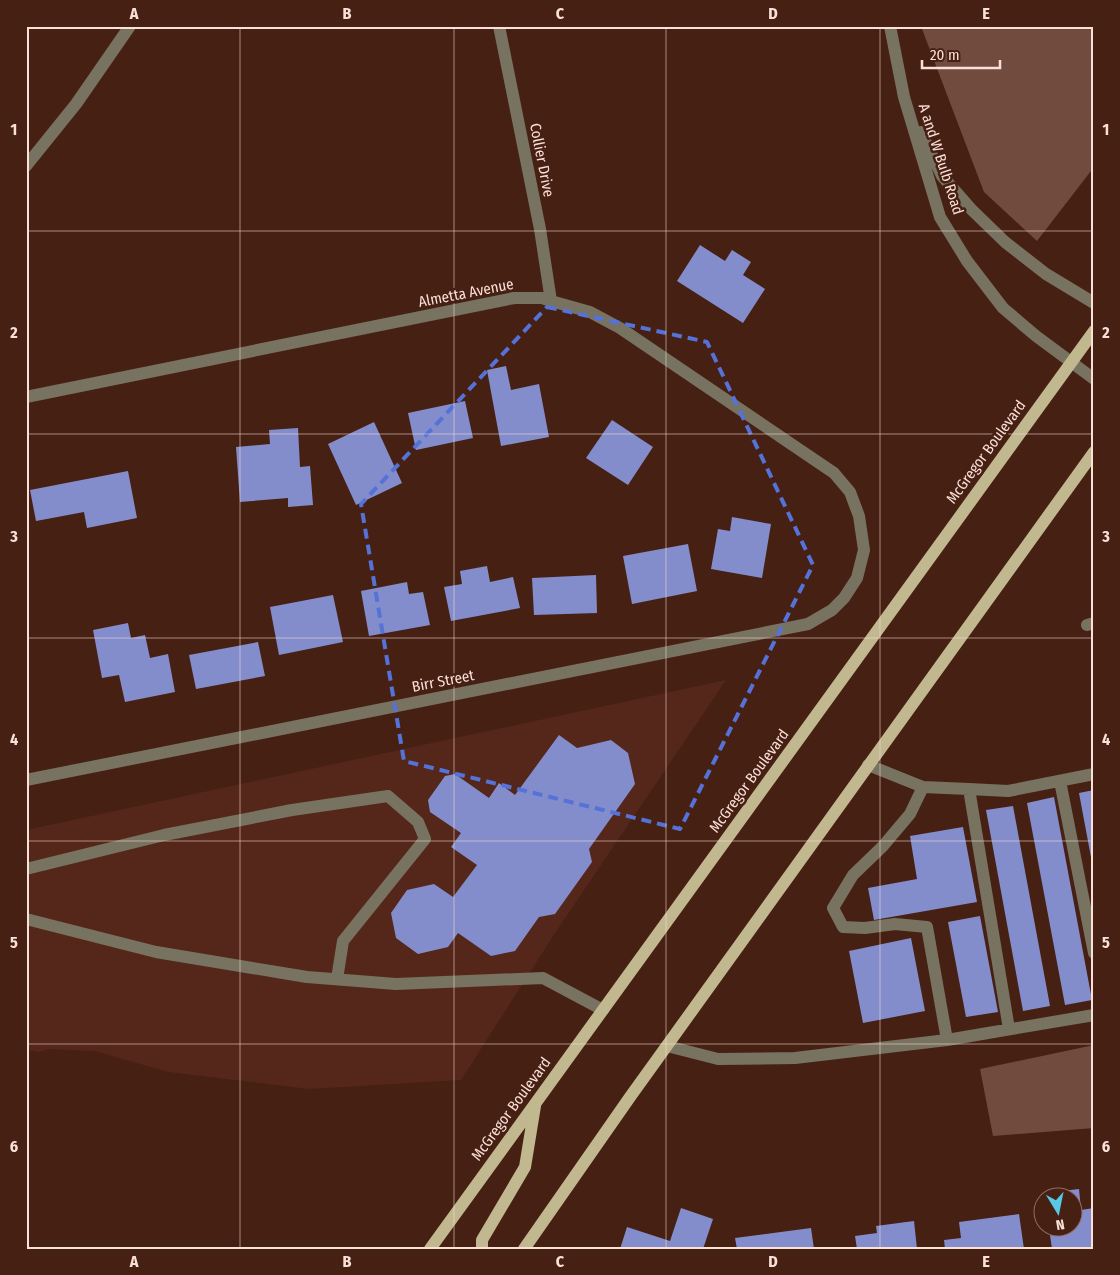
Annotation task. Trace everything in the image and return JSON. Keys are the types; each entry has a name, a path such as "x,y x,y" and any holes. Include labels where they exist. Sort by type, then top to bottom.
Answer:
{"main road":[{"name":"McGregor Boulevard","path":"430,1249 1094,331"},
{"path":"524,1249 667,1046 1094,452"},
{"path":"482,1249 482,1240 525,1167 535,1104"}],"street":[{"path":"26,166 76,104 130,26"},
{"name":"Collier Drive","path":"499,26 540,229 551,300"},
{"name":"A and W Bulb Road","path":"890,26 904,97 940,217 966,261 1003,308 1036,336 1094,379"},
{"name":"A and W Bulb Road","path":"904,97 942,176 971,209 1005,242 1046,274 1094,302"},
{"name":"Almetta Avenue","path":"26,397 514,298 542,298 551,300 590,312 620,328 834,474 850,492 859,516 864,550 857,578 851,587"},
{"name":"Birr Street","path":"26,780 808,624 832,610 844,598 851,587"},
{"path":"868,765 923,787 1008,791 1094,774"},
{"path":"1060,781 1094,953"},
{"path":"923,787 910,814 883,846 853,875 833,908 843,926 865,928 895,924 927,927 946,1040"},
{"path":"969,789 1009,1029"},
{"path":"26,869 164,835 292,810 388,796 418,822 425,839 343,941 337,979"},
{"path":"26,919 156,952 307,977 396,984 543,978 603,1010"},
{"path":"667,1046 718,1059 795,1058 946,1040 1094,1014"}],"highlighted area":[{"path":"547,307 707,342 813,565 680,829 404,761 361,504"}],"shaded area":[{"path":"918,26 1094,26 1094,167 1037,241 984,192 922,29"},
{"path":"726,680 557,930 461,1080 309,1089 168,1072 95,1051 48,1049 39,1052 26,1049 26,830"},
{"path":"1094,1045 1094,1128 993,1136 980,1069"}],"building":[{"path":"700,245 725,261 732,250 751,262 743,275 765,289 743,323 677,281"},
{"path":"506,366 511,390 539,384 549,437 501,446 487,370"},
{"path":"465,401 473,438 416,450 408,413"},
{"path":"612,420 653,447 628,485 586,458"},
{"path":"374,422 402,483 356,505 328,444"},
{"path":"298,428 300,467 310,466 313,505 288,507 288,498 240,502 236,447 270,444 269,430"},
{"path":"128,471 137,518 87,528 84,512 36,521 30,490"},
{"path":"732,517 771,524 762,578 711,569 718,529 730,531"},
{"path":"688,544 697,591 632,604 623,556"},
{"path":"487,566 490,582 513,577 520,608 451,621 444,587 462,584 460,571"},
{"path":"596,575 597,613 534,615 532,578"},
{"path":"407,582 409,594 423,592 430,625 369,636 361,591"},
{"path":"333,595 343,642 279,655 270,607"},
{"path":"128,623 131,638 145,635 150,658 168,654 175,692 125,702 119,675 102,678 93,630"},
{"path":"258,642 265,676 196,689 189,655"},
{"path":"559,735 577,748 611,740 628,753 635,784 589,849 592,862 555,914 539,917 515,951 491,956 458,933 448,947 418,954 396,938 391,913 407,890 434,884 453,897 477,865 451,847 461,833 430,812 428,800 445,776 455,774 489,798 499,783 515,795"},
{"path":"1094,790 1094,868 1093,868 1079,793"},
{"path":"1054,797 1092,1000 1065,1005 1027,803"},
{"path":"1013,806 1050,1006 1023,1011 986,810"},
{"path":"963,827 977,902 874,920 868,888 917,879 910,836"},
{"path":"980,916 998,1012 966,1017 948,922"},
{"path":"911,938 925,1011 863,1023 849,951"},
{"path":"681,1208 713,1219 703,1249 620,1249 627,1227 670,1241"},
{"path":"1094,1208 1094,1249 1052,1249 1050,1238 1082,1238 1082,1210"},
{"path":"1019,1214 1024,1249 945,1249 944,1240 961,1238 959,1222"},
{"path":"914,1221 917,1249 857,1249 855,1236 877,1233 876,1226"},
{"path":"811,1228 814,1249 737,1249 735,1238"}]}
